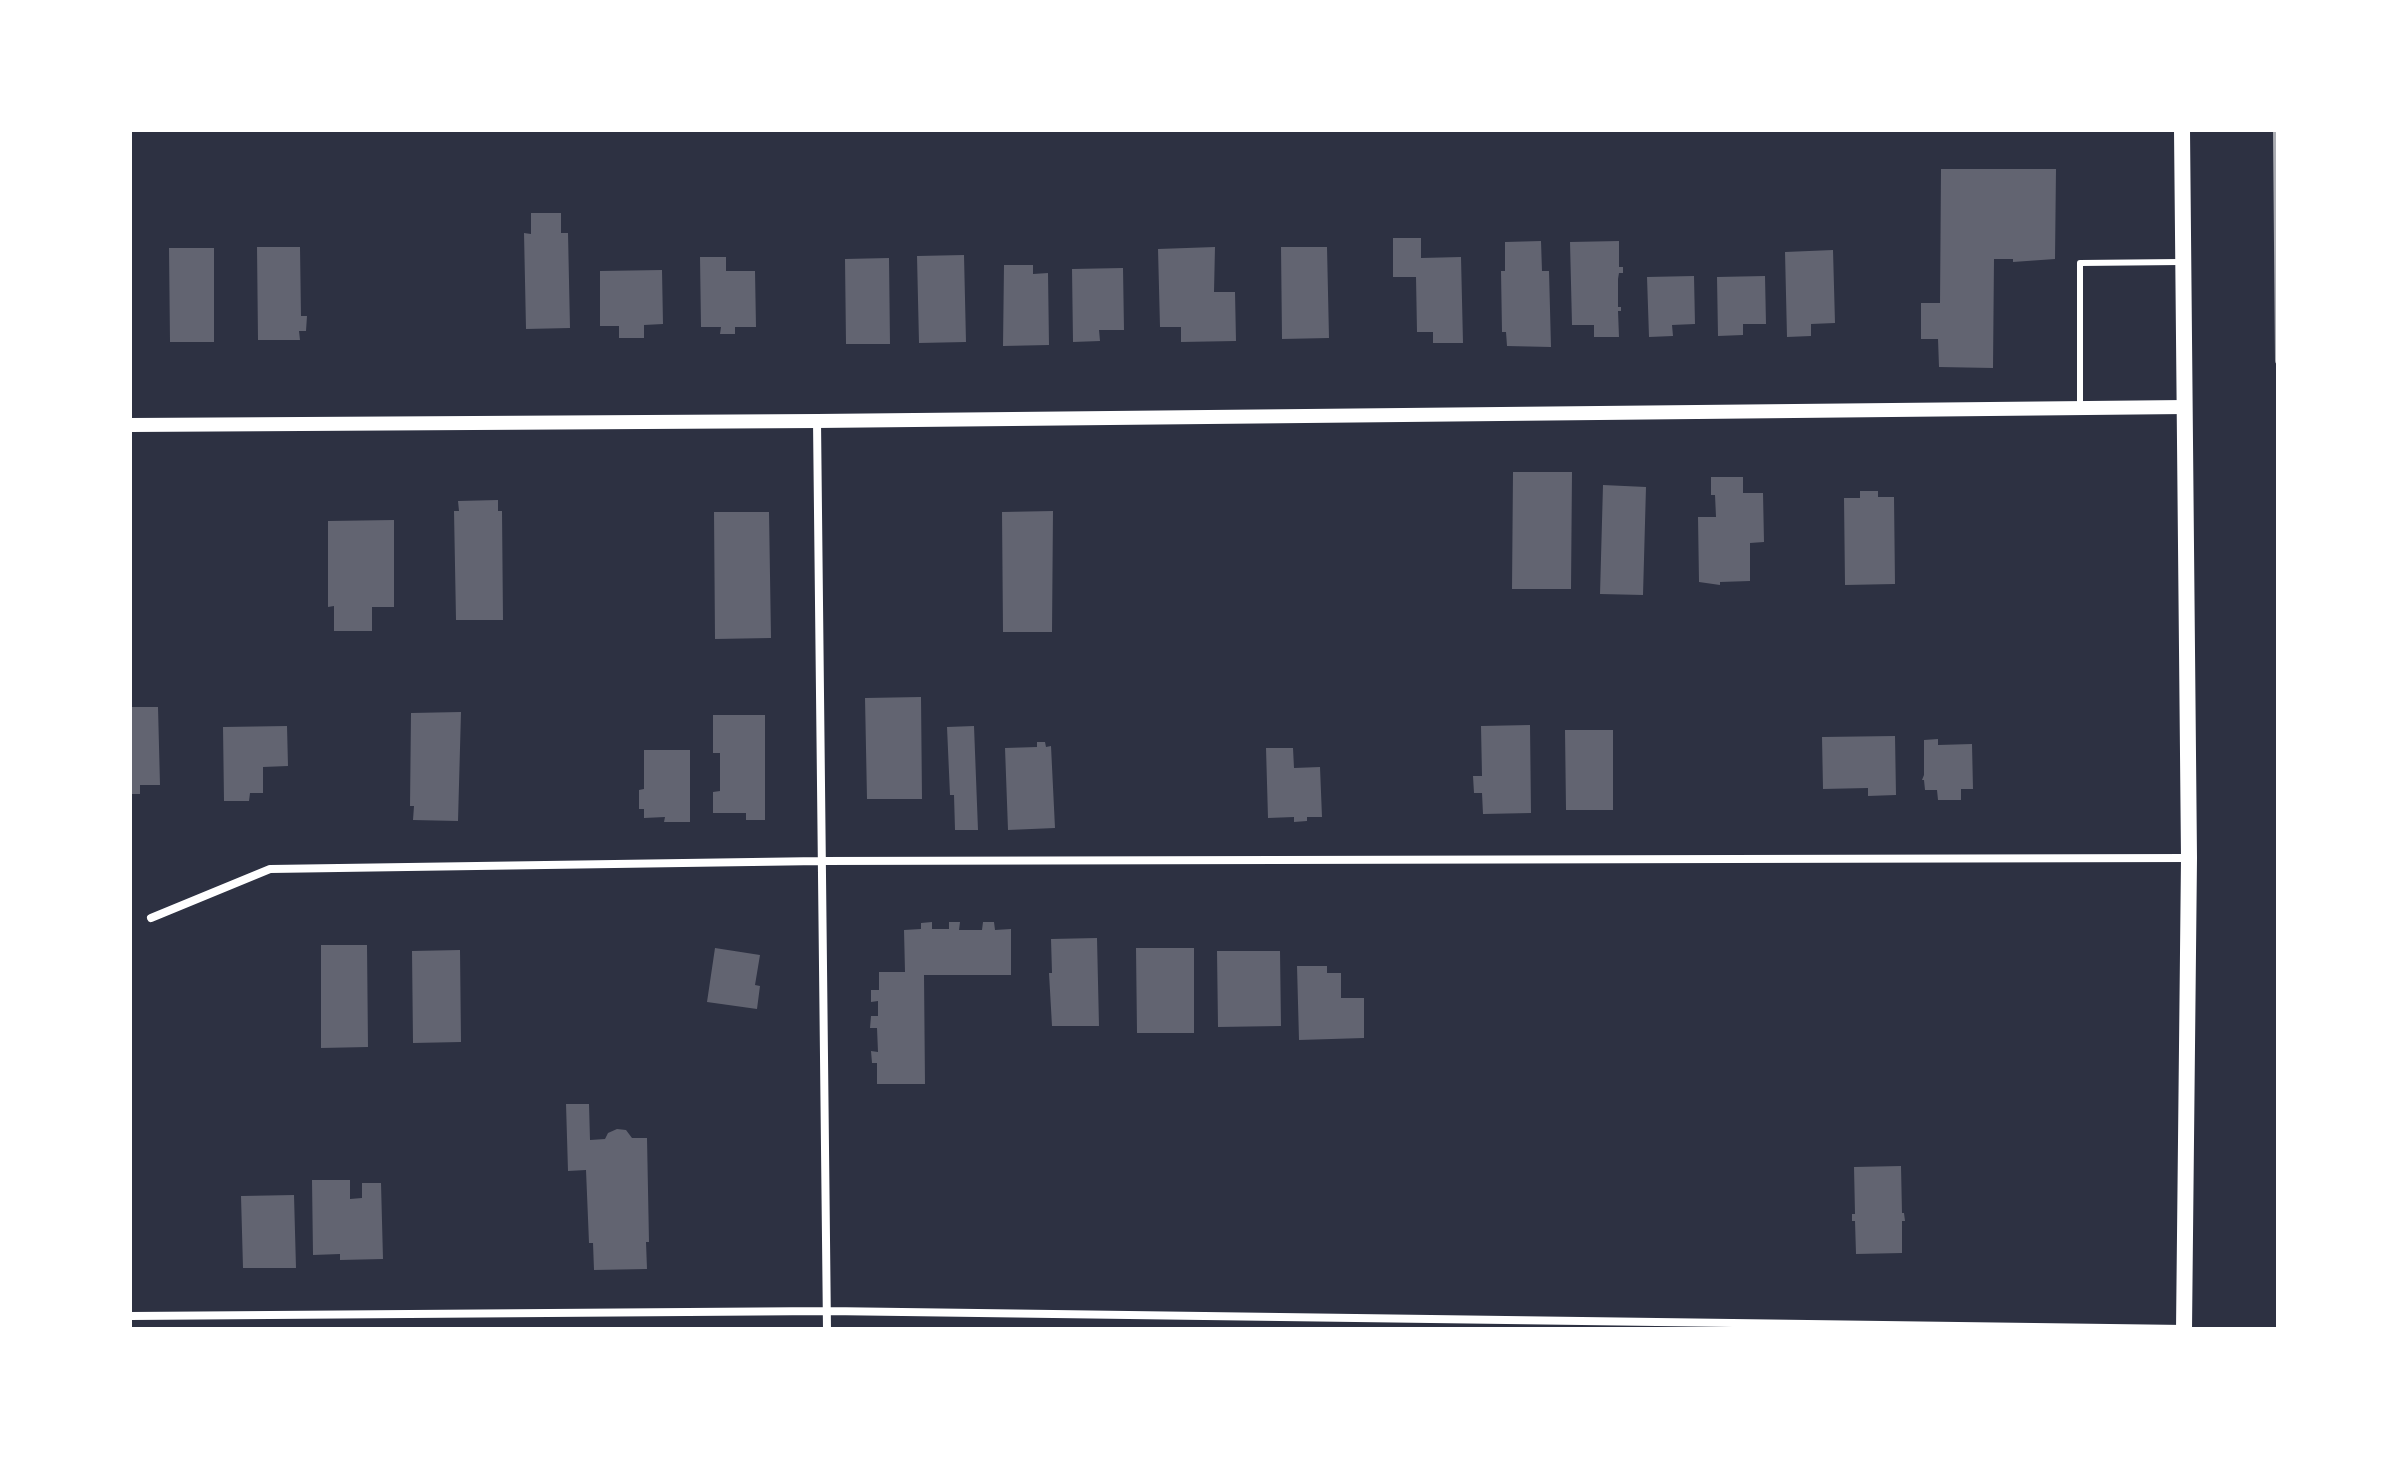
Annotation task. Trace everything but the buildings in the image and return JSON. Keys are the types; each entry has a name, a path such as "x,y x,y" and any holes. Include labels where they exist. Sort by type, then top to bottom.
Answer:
{"main road":[{"path":"2182,130 2189,858 2185,1329"}],"street":[{"path":"130,425 2185,407"},
{"path":"817,421 827,1329"},
{"path":"151,918 270,869 821,861 2189,858"},
{"path":"130,1316 827,1311 2185,1329"}],"lane":[{"path":"2080,408 2080,263 2184,262"}],"railway":[{"path":"2276,130 2278,361"}]}
